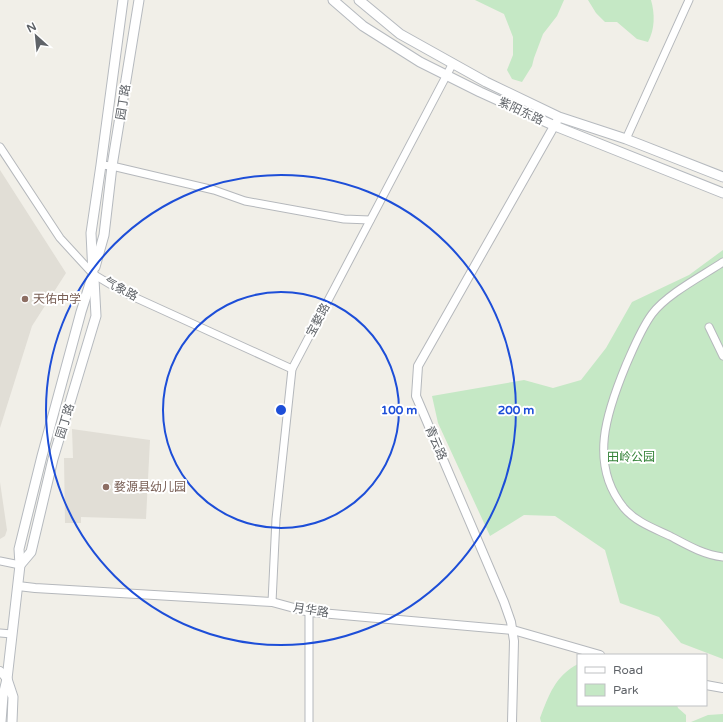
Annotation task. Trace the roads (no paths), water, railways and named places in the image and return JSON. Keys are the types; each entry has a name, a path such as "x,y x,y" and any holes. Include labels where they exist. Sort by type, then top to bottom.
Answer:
{"main road":[{"name":"园丁路","path":"20,566 31,552 53,459 96,316 91,233 123,0"},
{"name":"园丁路","path":"1,722 4,678 12,634 18,586 20,566 19,549 42,456 81,312 104,235 112,166 139,0"},
{"name":"紫阳东路","path":"334,0 363,26 420,62 446,76 555,126 723,193"},
{"name":"紫阳东路","path":"358,0 400,34 486,82 559,117 626,139 723,177"},
{"path":"4,678 13,697 12,722"}],"street":[{"path":"626,139 689,0"},
{"name":"宝婺路","path":"272,602 276,519 292,369 453,63"},
{"name":"青云路","path":"512,722 514,652 513,630 504,602 416,396 418,366 559,117"},
{"name":"气象路","path":"0,147 60,238 93,274 123,292 292,369"},
{"path":"101,165 112,166 214,190 245,201 344,219 370,220"},
{"path":"723,262 671,296 653,313 638,338 611,404 604,441 604,464 608,480 621,504 636,520 701,552 723,557"},
{"path":"709,327 723,356"},
{"path":"0,561 12,562 20,566"},
{"name":"月华路","path":"18,586 272,602 309,612 513,630 597,654"},
{"path":"309,612 309,722"},
{"path":"0,633 12,634"},
{"path":"0,671 4,678"},
{"path":"707,684 723,688"}],"place":[{"name":"天佑中学","path":"25,299"},
{"name":"婺源县幼儿园","path":"106,487"}],"park label":[{"name":"田岭公园","path":"631,457"}]}
